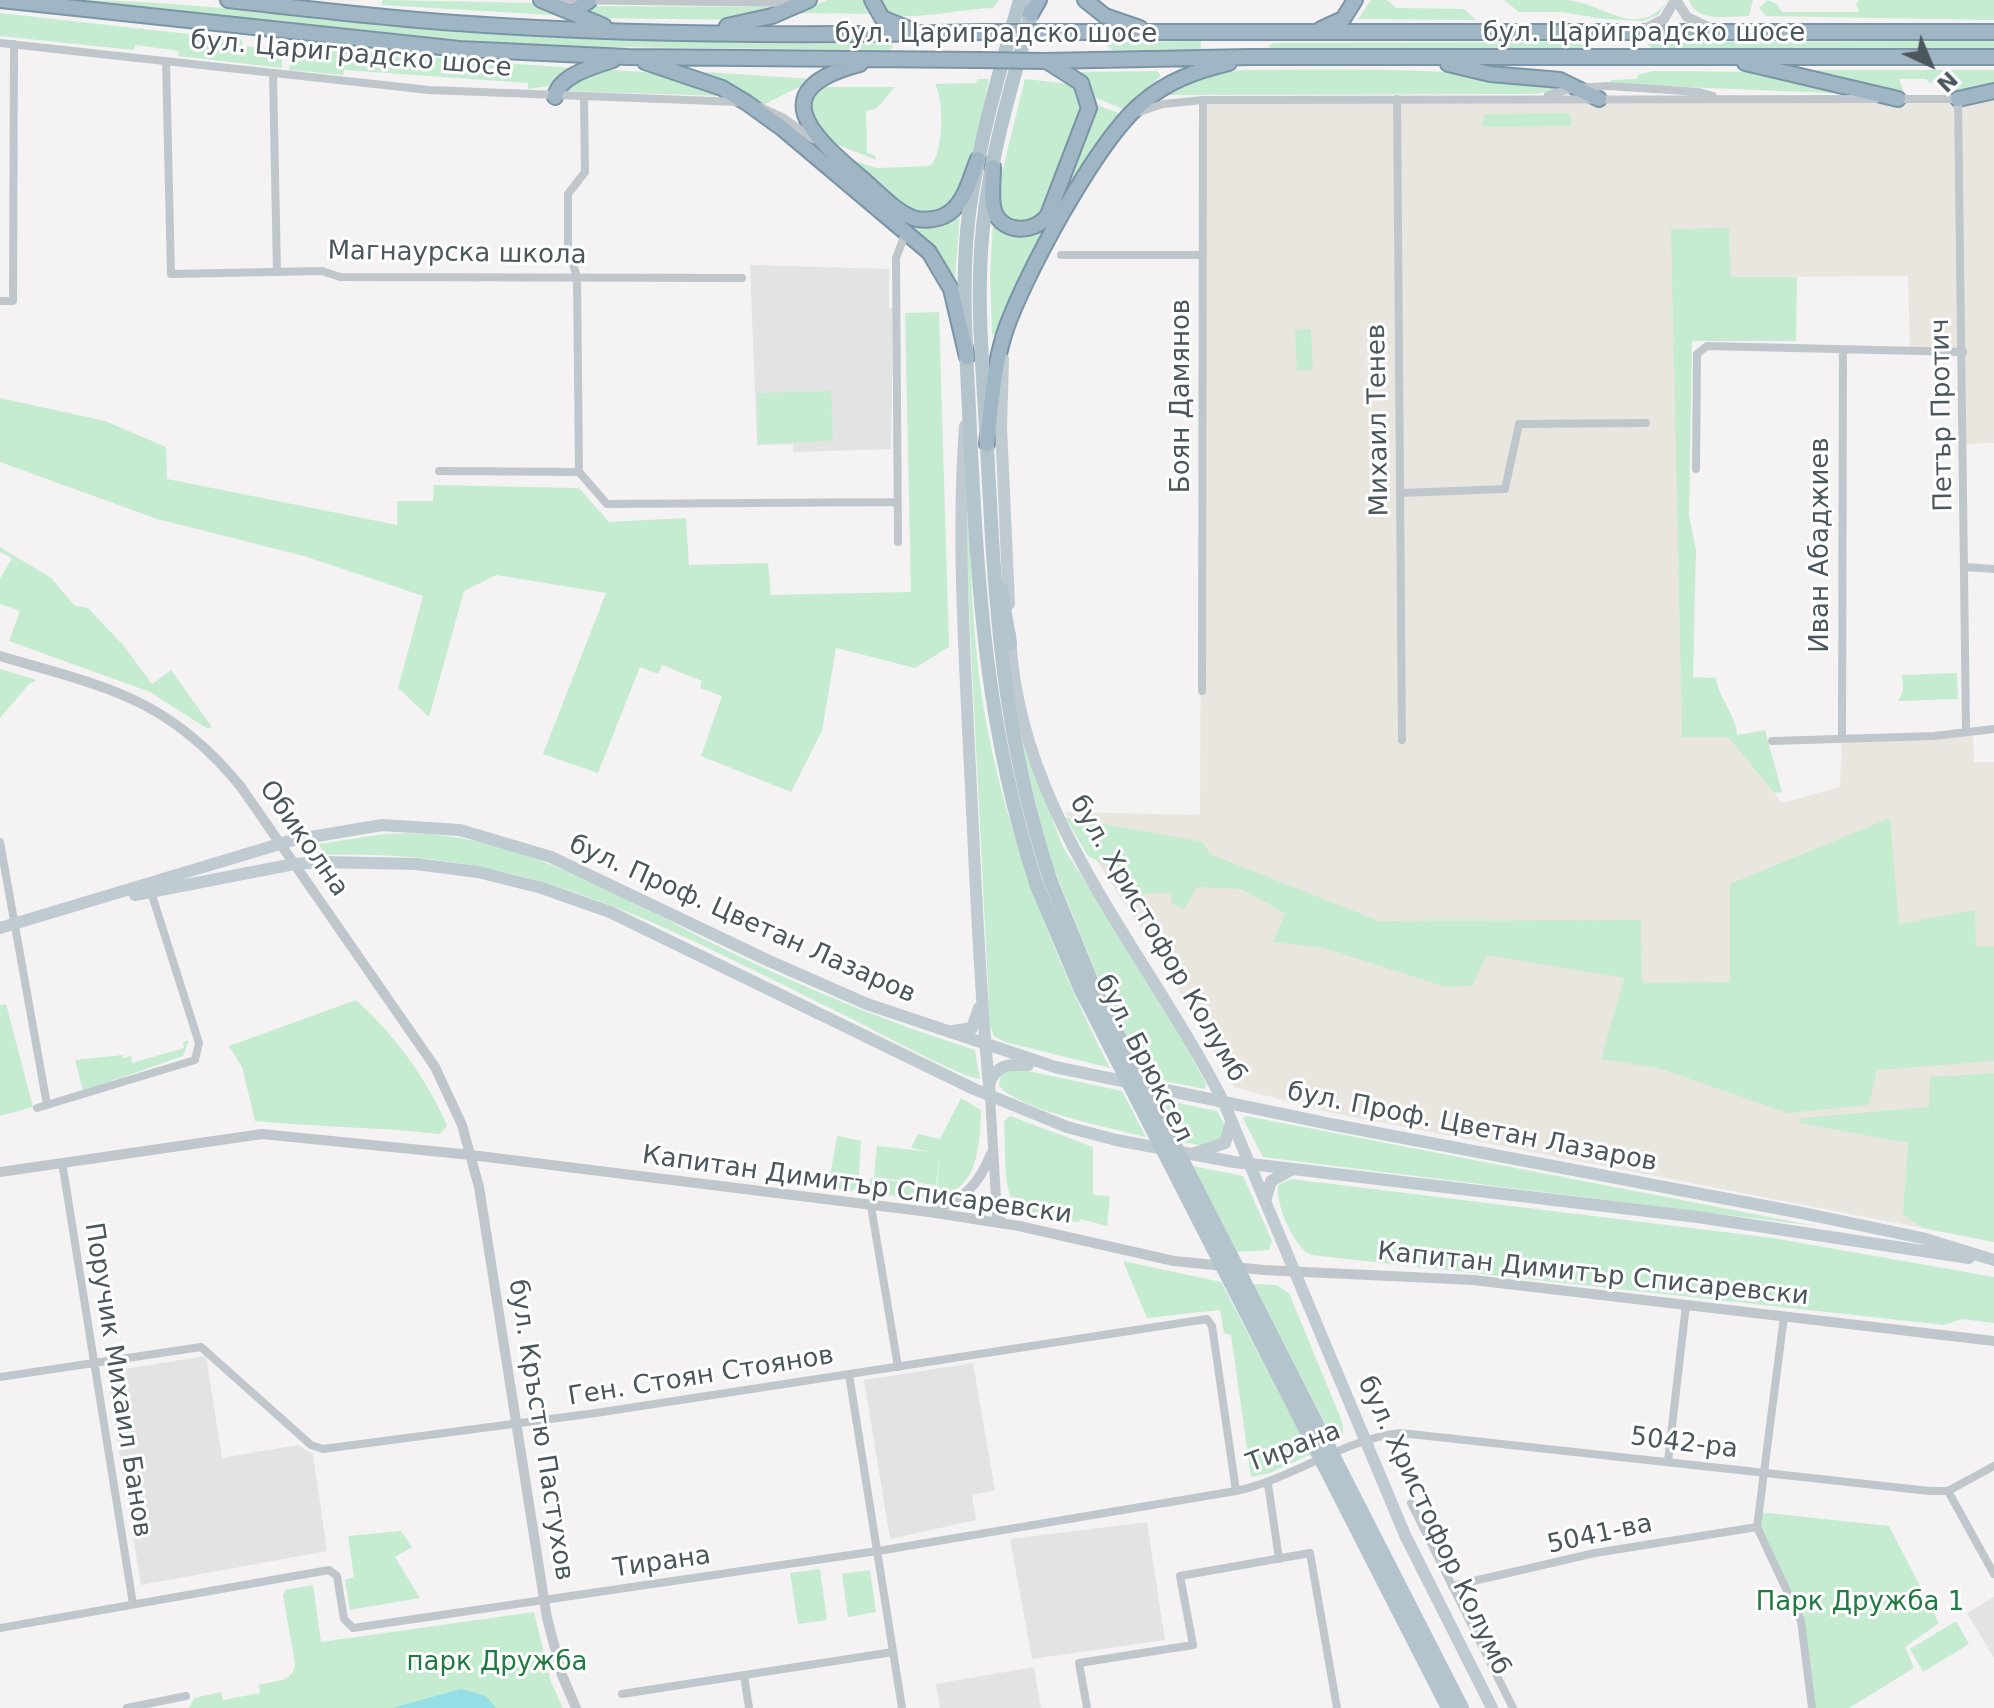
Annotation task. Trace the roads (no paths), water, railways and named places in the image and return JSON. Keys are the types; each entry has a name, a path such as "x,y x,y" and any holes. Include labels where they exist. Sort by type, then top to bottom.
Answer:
{"highway":[{"name":"бул. Цариградско шосе","path":"0,0 460,49 625,56 1044,61 1250,57 1994,57"},
{"name":"бул. Цариградско шосе","path":"228,0 469,24 675,33 1994,32"},
{"path":"541,0 581,18 624,32"},
{"path":"872,0 882,18 923,33"},
{"path":"1085,0 1111,19 1156,33"},
{"path":"1297,32 1337,23 1348,15 1355,0"},
{"path":"581,18 577,9 589,1"},
{"path":"675,33 752,22 810,1"},
{"path":"555,97 561,85 581,72 625,56 722,88 747,103 929,252 945,273 955,299 967,357"},
{"path":"987,444 993,382 1004,335 1035,268 1101,150 1127,117 1154,93 1184,76 1250,57"},
{"path":"1424,58 1490,74 1548,77 1599,99"},
{"path":"1725,58 1898,99"},
{"path":"879,59 831,72 812,87 805,115 821,144 903,212 919,219 942,217 954,208 965,191 978,159"},
{"path":"993,167 992,204 998,217 1016,229 1029,229 1040,224 1048,215 1089,108 1081,83 1044,61"},
{"path":"1958,99 1994,91"}],"main road":[{"path":"990,1090 981,993 959,515 968,379 967,239 978,159 1020,0"},
{"path":"1010,644 991,538 979,271 993,167 1035,5"},
{"name":"бул. Христофор Колумб","path":"1004,335 1001,427 1010,644 1031,754 1053,812 1191,1040 1224,1103 1416,1560 1492,1708"},
{"name":"бул. Брюксел","path":"968,379 977,584 988,690 1017,824 1093,985 1462,1708"},
{"name":"бул. Брюксел","path":"991,538 995,612 1007,710 1044,884 1080,988 1448,1708"},
{"name":"бул. Проф. Цветан Лазаров","path":"0,928 85,905 279,843 348,829 398,825 460,830 506,841 551,857 793,972 938,1030 1055,1067 1224,1103 1802,1213 1922,1238 1994,1260"},
{"name":"бул. Проф. Цветан Лазаров","path":"85,905 294,864 377,861 439,866 571,897 673,940 1067,1127 1188,1154 1251,1164 1711,1218 1918,1252 1994,1260"},
{"path":"938,1030 962,1032 972,1028 981,993"},
{"path":"990,1090 996,1071 1004,1065 1055,1067"},
{"path":"1188,1154 1225,1143 1230,1132 1230,1117"},
{"path":"1266,1201 1269,1182 1292,1169"}],"street":[{"name":"бул. Цариградско шосе","path":"561,0 810,1"},
{"path":"1676,0 1683,14 1693,22 1723,33"},
{"path":"1631,34 1664,19 1676,0"},
{"name":"бул. Цариградско шосе","path":"0,43 429,90 747,103"},
{"path":"0,301 13,301 14,44"},
{"name":"Магнаурска школа","path":"166,61 171,274 322,271 340,277 742,278"},
{"path":"273,74 277,272"},
{"name":"бул. Цариградско шосе","path":"1528,98 1575,88 1609,86 1684,90 1724,100"},
{"path":"584,98 585,172 568,194 568,248 577,277 579,472 607,504 898,502"},
{"name":"бул. Цариградско шосе","path":"1127,117 1163,104 1203,100 1994,98"},
{"name":"Михаил Тенев","path":"1397,99 1402,740"},
{"name":"Петър Протич","path":"1958,99 1966,730"},
{"name":"Боян Дамянов","path":"1202,691 1203,100"},
{"path":"747,103 784,118 821,144"},
{"path":"898,542 896,258 906,231"},
{"path":"1061,255 1203,255"},
{"path":"1696,469 1697,354 1707,346 1963,352"},
{"name":"Иван Абаджиев","path":"1842,739 1843,350"},
{"path":"1401,493 1505,489 1519,424 1646,423"},
{"path":"439,471 579,472"},
{"path":"1965,567 1994,569"},
{"name":"Обиколна","path":"0,656 113,689 146,703 204,745 279,843 435,1067 459,1115 471,1155"},
{"path":"1772,741 1934,736 1994,729"},
{"path":"0,842 17,924 42,1106 195,1060 199,1043 151,892"},
{"path":"990,1090 997,1215 1002,1223"},
{"name":"Капитан Димитър Списаревски","path":"0,1172 246,1134 471,1155 929,1212 1002,1223 1174,1261 1295,1271 1438,1276 1994,1341"},
{"path":"929,1212 968,1192 980,1180 993,1148"},
{"name":"бул. Кръстю Пастухов","path":"471,1155 544,1600 562,1675 576,1708"},
{"name":"Поручик Михаил Банов","path":"62,1162 133,1604"},
{"path":"871,1206 898,1367"},
{"path":"1668,1461 1686,1305"},
{"path":"1784,1316 1757,1527 1801,1621 1812,1708"},
{"name":"Ген. Стоян Стоянов","path":"0,1377 201,1347 311,1445 323,1449 517,1425 1207,1319 1212,1326 1236,1491"},
{"path":"849,1374 902,1708"},
{"name":"5042-ра","path":"1364,1442 1401,1433 1948,1491"},
{"name":"Тирана","path":"0,1628 329,1570 337,1576 344,1619 353,1628 877,1551 1236,1491 1268,1484 1364,1442"},
{"path":"1994,1466 1948,1491 1994,1574"},
{"path":"1268,1484 1279,1559"},
{"path":"1411,1503 1513,1708"},
{"name":"5041-ва","path":"1452,1586 1595,1553 1757,1527"},
{"path":"1087,1708 1079,1663 1193,1645 1180,1576 1310,1553 1337,1708"},
{"path":"622,1694 893,1652"},
{"path":"744,1675 749,1708"},
{"path":"127,1708 186,1696"}],"water":[{"path":"461,1689 486,1696 496,1708 392,1708"}],"park label":[{"name":"Парк Дружба 1","path":"1860,1603"},
{"name":"парк Дружба","path":"497,1663"}]}
